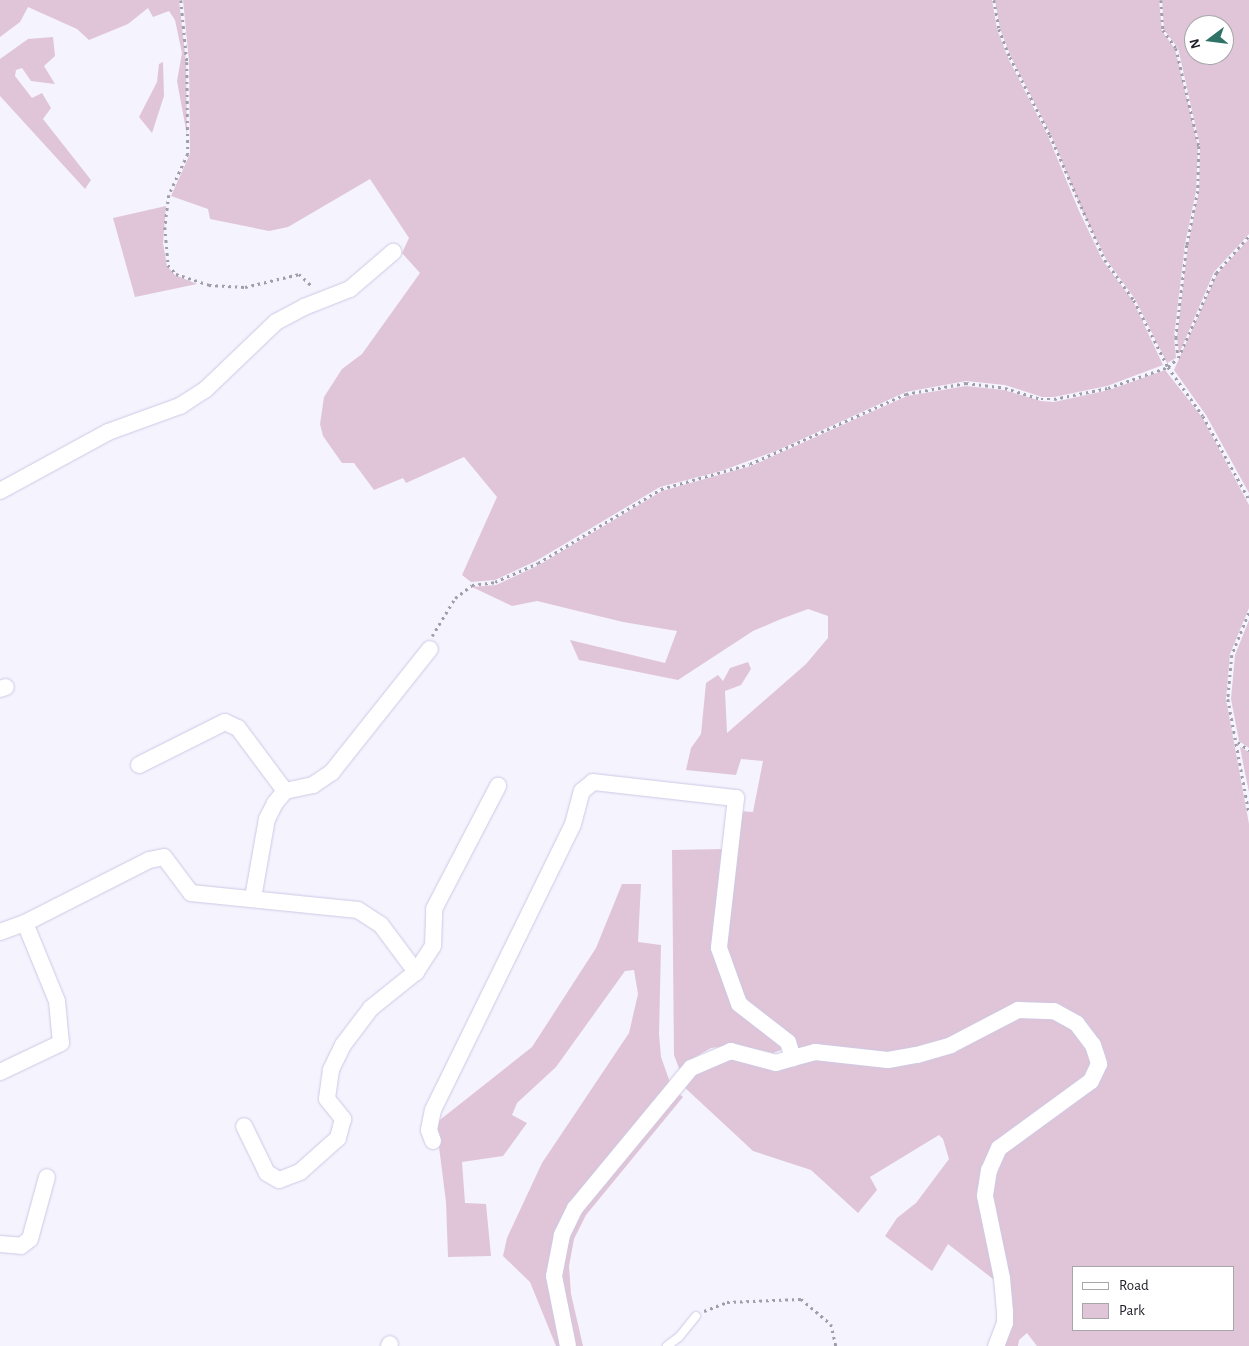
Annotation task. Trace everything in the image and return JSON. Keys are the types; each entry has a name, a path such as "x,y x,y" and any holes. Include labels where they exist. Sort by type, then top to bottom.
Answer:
{"street":[{"path":"0,491 108,432 180,406 205,390 276,322 350,289 393,252"},
{"path":"253,898 267,819 285,791 313,785 332,772 430,650"},
{"path":"139,765 225,722 238,728 285,791"},
{"path":"433,1141 429,1130 433,1110 573,824 582,791 593,782 736,798 719,948 739,1004 788,1042 792,1058"},
{"path":"244,1126 267,1173 279,1180 300,1172 321,1156 338,1138 343,1119 327,1099 327,1087 343,1045 371,1008 416,972 433,946 434,909 498,786"},
{"path":"0,932 25,923 149,860 164,857 191,893 358,910 381,925 416,972"},
{"path":"0,1072 61,1043 57,1001 25,923"},
{"path":"568,1346 554,1276 562,1235 575,1208 692,1068 731,1051 776,1063 816,1052 888,1060 917,1055 951,1045 1018,1010 1054,1011 1077,1024 1092,1044 1099,1064 1091,1081 999,1148 989,1170 985,1196 1002,1278 1005,1311 1005,1323 996,1346"},
{"path":"0,1244 21,1246 30,1239 47,1177"}],"lane":[{"path":"667,1346 679,1337 696,1316"}],"path":[{"path":"181,0 187,62 188,154 170,195 165,227 168,265 176,274 187,280 222,287 245,287 299,274 324,299"},
{"path":"994,0 999,29 1010,57 1050,135 1081,210 1105,260 1134,300 1168,367 1204,416 1249,499"},
{"path":"1161,0 1163,30 1176,48 1199,146 1198,191 1187,245 1176,337 1178,358"},
{"path":"430,650 429,640 455,598 472,584 495,582 538,563 661,489 759,460 906,394 966,384 1005,388 1041,400 1054,399 1108,388 1168,367 1178,358 1216,272 1249,236"},
{"path":"1249,613 1232,655 1228,699 1249,812"},
{"path":"1237,742 1249,750"},
{"path":"696,1316 727,1302 801,1299 831,1324 836,1346"}],"green space":[{"path":"0,0 179,0 186,62 187,135 177,81 182,53 175,20 169,11 153,17 148,8 128,24 89,40 77,29 28,7 20,22 0,37"},
{"path":"183,0 992,0 997,29 1008,58 1048,136 1079,211 1103,261 1133,301 1163,365 1107,386 1054,397 1042,397 1005,385 966,381 906,392 776,451 721,471 660,487 536,561 495,580 471,582 462,575 497,497 464,457 406,483 403,478 374,490 354,463 342,463 323,436 320,424 324,397 342,369 362,354 420,273 402,253 409,238 370,179 288,227 269,231 210,219 208,209 171,196 190,154 189,62"},
{"path":"995,0 1159,0 1162,31 1175,49 1198,146 1196,191 1185,244 1174,337 1176,358 1167,363 1135,299 1106,259 1082,210 1051,135 1011,57 1000,29"},
{"path":"1162,0 1249,0 1249,234 1214,272 1179,354 1177,337 1188,245 1199,191 1200,146 1178,48 1164,30"},
{"path":"53,37 55,56 44,66 55,84 31,81 22,68 16,70 15,76 32,98 42,93 51,108 43,119 91,180 85,189 0,96 0,59 28,39"},
{"path":"163,62 164,96 152,133 139,117 157,82 159,64"},
{"path":"166,206 163,243 167,266 175,275 197,284 135,297 113,218"},
{"path":"1249,239 1249,493 1206,415 1174,370 1217,274"},
{"path":"1165,370 1202,417 1249,505 1249,608 1230,654 1226,699 1249,824 1249,1346 1037,1346 1027,1333 1019,1340 1018,1346 1001,1346 1009,1329 1010,1309 990,1200 991,1175 1003,1148 1097,1084 1103,1063 1095,1041 1081,1019 1059,1007 1031,1004 1014,1009 948,1043 886,1058 856,1057 860,1064 882,1064 934,1056 955,1049 994,1025 1030,1015 1045,1015 1068,1024 1088,1048 1094,1063 1085,1080 1073,1093 1000,1144 989,1157 983,1203 1002,1286 948,1244 932,1271 885,1236 897,1218 916,1203 949,1159 943,1139 939,1135 870,1177 877,1190 858,1213 811,1170 753,1151 682,1085 698,1069 728,1056 774,1068 793,1063 796,1051 789,1035 754,1008 743,994 727,960 723,939 739,811 753,812 763,761 741,759 736,775 686,770 691,748 701,734 706,683 718,675 723,681 730,668 748,662 751,669 741,685 725,691 727,733 806,664 828,638 828,616 808,609 781,619 753,631 678,680 579,660 570,640 665,663 677,631 623,622 537,601 512,606 472,587 496,585 539,565 662,491 751,466 907,396 966,386 1004,390 1041,401 1054,402 1109,390"},
{"path":"1249,620 1249,748 1239,741 1231,699 1235,655"},
{"path":"1240,747 1249,752 1249,792 1244,768"},
{"path":"723,849 720,971 783,1044 781,1050 773,1053 738,1045 711,1048 692,1059 680,1071 674,1055 672,850"},
{"path":"622,884 641,884 638,942 661,945 659,1034 661,1057 672,1088 558,1231 564,1346 556,1346 530,1282 503,1256 507,1238 542,1163 629,1033 638,994 634,970 625,971 556,1067 517,1103 512,1115 527,1123 503,1156 462,1162 465,1203 486,1204 491,1256 448,1257 446,1202 436,1123 532,1047 596,948"},
{"path":"678,1093 683,1097 586,1215 574,1239 569,1266 571,1294 583,1346 573,1346 559,1272 566,1235 583,1207"}]}
